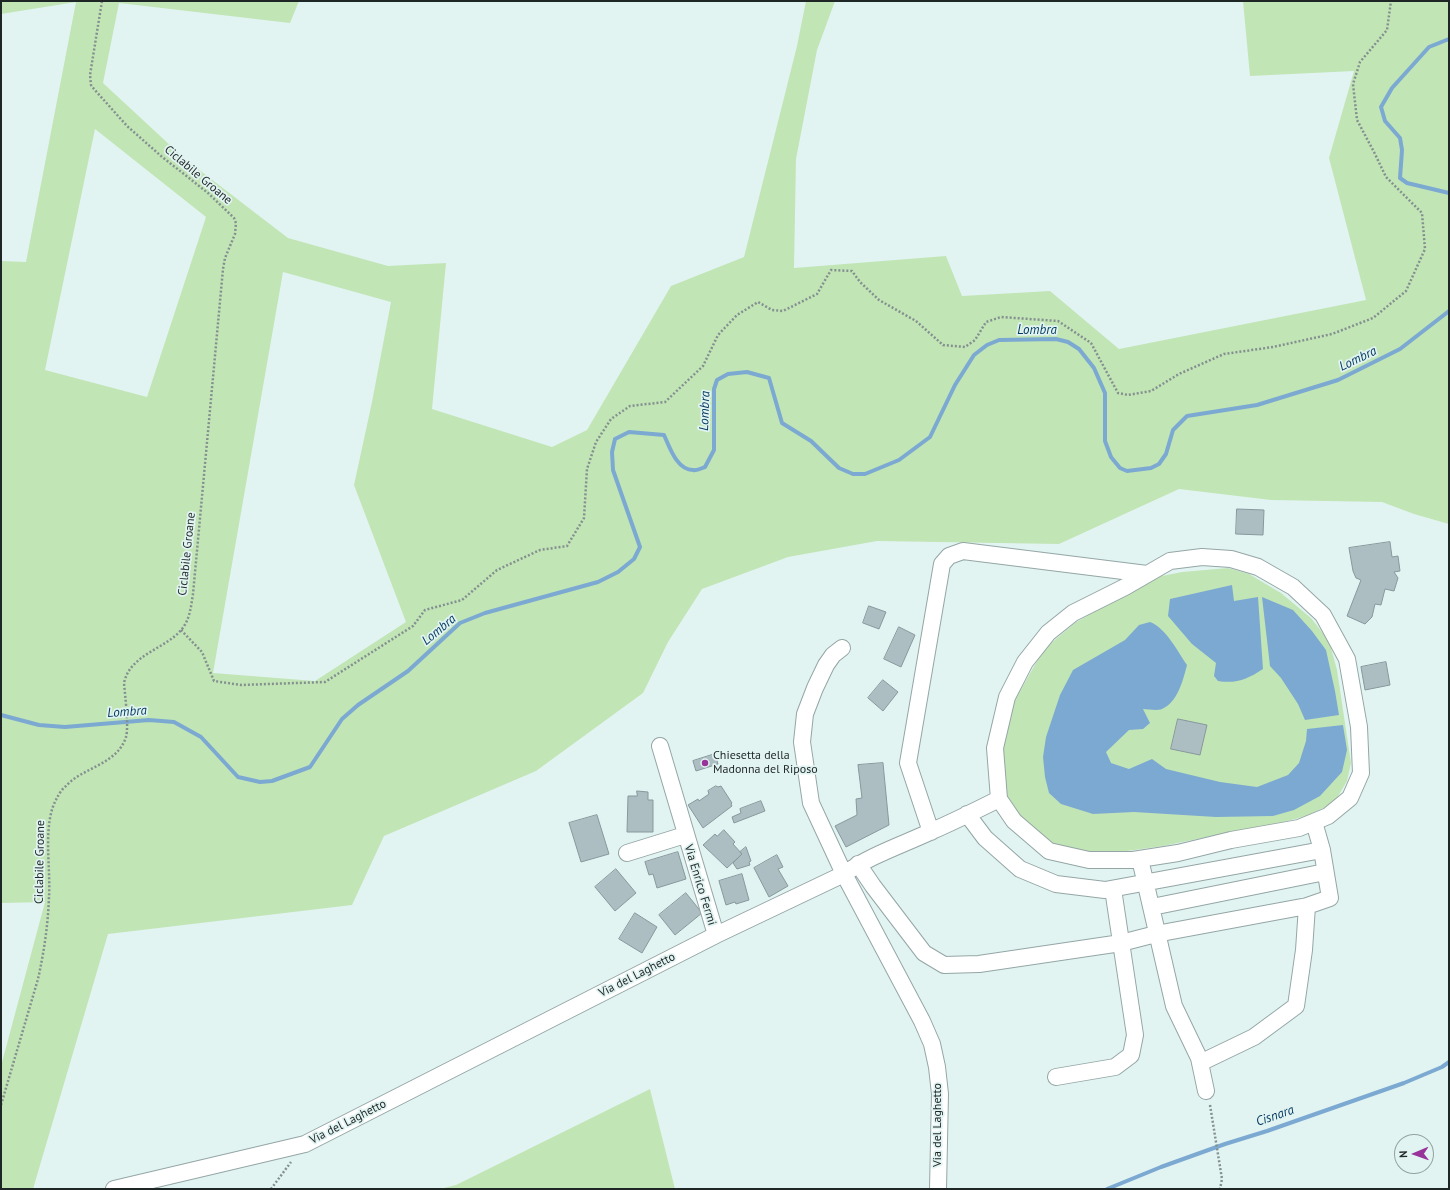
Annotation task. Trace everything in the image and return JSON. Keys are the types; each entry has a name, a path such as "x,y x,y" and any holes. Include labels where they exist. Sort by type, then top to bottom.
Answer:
{"street":[{"path":"931,832 908,763 942,564 949,556 963,551 1147,574"},
{"path":"1202,557 1231,559 1258,567 1293,586 1323,615 1347,659 1359,727 1361,773 1350,798 1328,816 1299,828 1231,840 1178,853 1140,859 1089,860 1049,851 1014,821 999,799 996,748 1007,697 1025,662 1048,633 1073,613 1125,587 1147,574 1170,561 1202,557"},
{"path":"842,648 826,665 815,688 806,714 802,742 812,803 844,874 858,864 931,832 999,799"},
{"name":"Via Enrico Fermi","path":"660,746 685,835 716,935"},
{"path":"967,814 985,838 1020,869 1056,884 1106,890 1322,850"},
{"path":"858,864 924,953 944,965 979,964 1121,943 1156,934 1307,906 1330,898 1322,850 1314,822"},
{"name":"Via Enrico Fermi","path":"627,853 685,835"},
{"path":"1140,859 1152,907 1156,934 1174,1006 1200,1063 1206,1091"},
{"path":"1152,907 1326,872"},
{"name":"Via del Laghetto","path":"114,1189 305,1144 716,935 844,874 932,1044 937,1067 940,1094 938,1189"},
{"path":"1056,1077 1115,1067 1131,1055 1135,1035 1113,889"},
{"path":"1200,1063 1254,1037 1296,1006 1304,950 1307,906"}],"path":[{"name":"Ciclabile Groane","path":"1,1105 38,978 42,958 49,896 50,870 48,825 51,812 56,799 66,786 79,776 108,761 124,742 127,732 124,682 126,676 131,668 152,650 181,630 188,616 193,594 222,269 235,234 236,223 234,218 208,193 161,156 127,126 91,85 90,75 102,1"},
{"path":"181,630 202,652 214,681 241,685 325,682 413,626 425,610 462,600 497,570 540,550 567,546 584,518 587,469 596,442 611,419 630,406 665,402 703,366 718,335 737,315 758,302 772,310 783,310 810,298 817,294 831,270 852,271 860,282 879,300 916,321 943,345 965,347 975,340 986,322 1001,317 1058,321 1091,343 1118,393 1128,395 1151,390 1179,374 1224,354 1273,347 1332,334 1373,318 1406,291 1425,249 1422,213 1386,177 1357,120 1353,84 1360,62 1387,30 1391,1"},
{"path":"1206,1091 1222,1179 1220,1189"},
{"path":"271,1189 305,1144"}],"green space":[{"path":"1,1 299,1 290,23 119,3 103,83 185,159 288,238 388,266 446,263 432,409 552,447 587,430 671,286 744,257 797,46 806,1 835,1 817,50 796,159 794,268 946,256 962,296 1050,291 1119,349 1366,300 1329,158 1354,71 1250,76 1243,1 1449,1 1449,524 1414,514 1382,502 1271,500 1179,489 1059,544 877,541 788,557 702,589 668,642 643,693 536,771 384,836 352,905 108,934 33,1189 1,1189 1,1066 45,902 1,903 1,261 26,262 76,2 1,14","holes":["95,129 206,217 147,397 45,370","283,272 391,302 354,485 406,622 315,681 213,673"]},
{"path":"1228,568 1249,574 1281,593 1311,618 1329,641 1337,670 1351,763 1347,781 1334,803 1306,816 1269,826 1256,827 1163,846 1098,855 1059,846 1045,840 1028,828 1008,801 1004,789 1002,747 1013,703 1044,649 1075,623 1138,586 1162,576 1182,572"},
{"path":"650,1089 675,1189 440,1189 456,1185"}],"water":[{"path":"1232,585 1234,601 1258,597 1263,669 1242,680 1224,682 1218,681 1214,676 1216,663 1192,644 1168,616 1170,599"},
{"path":"1262,597 1293,610 1312,631 1326,650 1339,715 1305,720 1298,704 1281,678 1270,666"},
{"path":"1150,622 1161,629 1187,665 1182,684 1176,696 1168,706 1160,710 1143,709 1150,723 1143,729 1129,730 1106,752 1111,763 1129,769 1152,759 1166,769 1220,782 1257,787 1288,775 1299,763 1306,741 1307,729 1343,725 1347,750 1342,772 1320,796 1294,810 1273,816 1216,817 1134,812 1093,814 1061,804 1049,793 1045,777 1043,757 1046,737 1060,695 1073,670 1125,640 1139,625"}],"building":[{"path":"1237,509 1264,510 1263,535 1236,534"},
{"path":"1390,542 1392,557 1398,556 1400,571 1394,572 1398,578 1394,591 1385,589 1381,605 1375,604 1372,617 1365,624 1347,616 1361,580 1356,578 1353,571 1349,548"},
{"path":"869,606 886,612 879,629 863,623"},
{"path":"899,627 915,635 901,667 884,659"},
{"path":"1386,662 1390,685 1365,690 1361,667"},
{"path":"883,680 898,692 883,711 868,698"},
{"path":"1178,719 1207,725 1200,755 1171,749"},
{"name":"Chiesetta della Madonna del Riposo","path":"715,754 718,764 696,771 693,761"},
{"path":"883,763 889,825 846,847 835,826 857,815 856,799 862,798 858,765"},
{"path":"716,786 721,786 732,803 732,806 703,828 688,805 698,799 699,801 709,794 708,791"},
{"path":"637,791 648,792 648,800 653,800 653,832 627,832 628,796 637,796"},
{"path":"761,801 765,811 734,823 732,817 741,813 740,809"},
{"path":"597,815 609,854 581,862 569,823"},
{"path":"724,830 735,842 733,844 742,854 727,868 703,845 715,834 717,836"},
{"path":"746,847 751,861 749,862 750,865 737,869 733,863 742,854 740,852"},
{"path":"678,852 686,879 657,888 653,874 649,875 645,862"},
{"path":"777,855 783,867 778,869 788,886 769,897 754,868"},
{"path":"616,869 636,893 615,911 595,887"},
{"path":"742,874 749,900 726,905 719,881"},
{"path":"686,893 702,913 675,935 659,915"},
{"path":"635,913 657,927 642,953 619,939"}],"waterway":[{"name":"Lombra","path":"1449,39 1429,47 1392,88 1381,107 1385,121 1400,138 1402,150 1400,178 1407,183 1449,193"},
{"name":"Lombra","path":"1,715 39,725 65,727 149,720 174,722 201,737 238,777 260,782 272,781 310,767 342,719 358,705 408,671 460,623 485,613 598,582 618,572 634,559 640,547 613,470 612,452 615,439 629,432 664,435 678,462 683,466 687,469 695,470 705,467 714,450 714,389 717,380 728,374 747,372 769,378 782,423 811,441 839,468 853,474 865,474 899,460 930,437 955,385 974,355 987,345 999,340 1056,339 1068,342 1079,349 1094,368 1105,393 1105,441 1111,457 1120,468 1127,471 1151,468 1159,464 1166,454 1173,430 1187,416 1257,405 1338,380 1400,349 1449,311"},
{"name":"Cisnara","path":"1107,1189 1161,1167 1225,1144 1267,1131 1404,1083 1442,1067 1449,1062"}],"place":[{"name":"Chiesetta della Madonna del Riposo","path":"705,763"}]}
